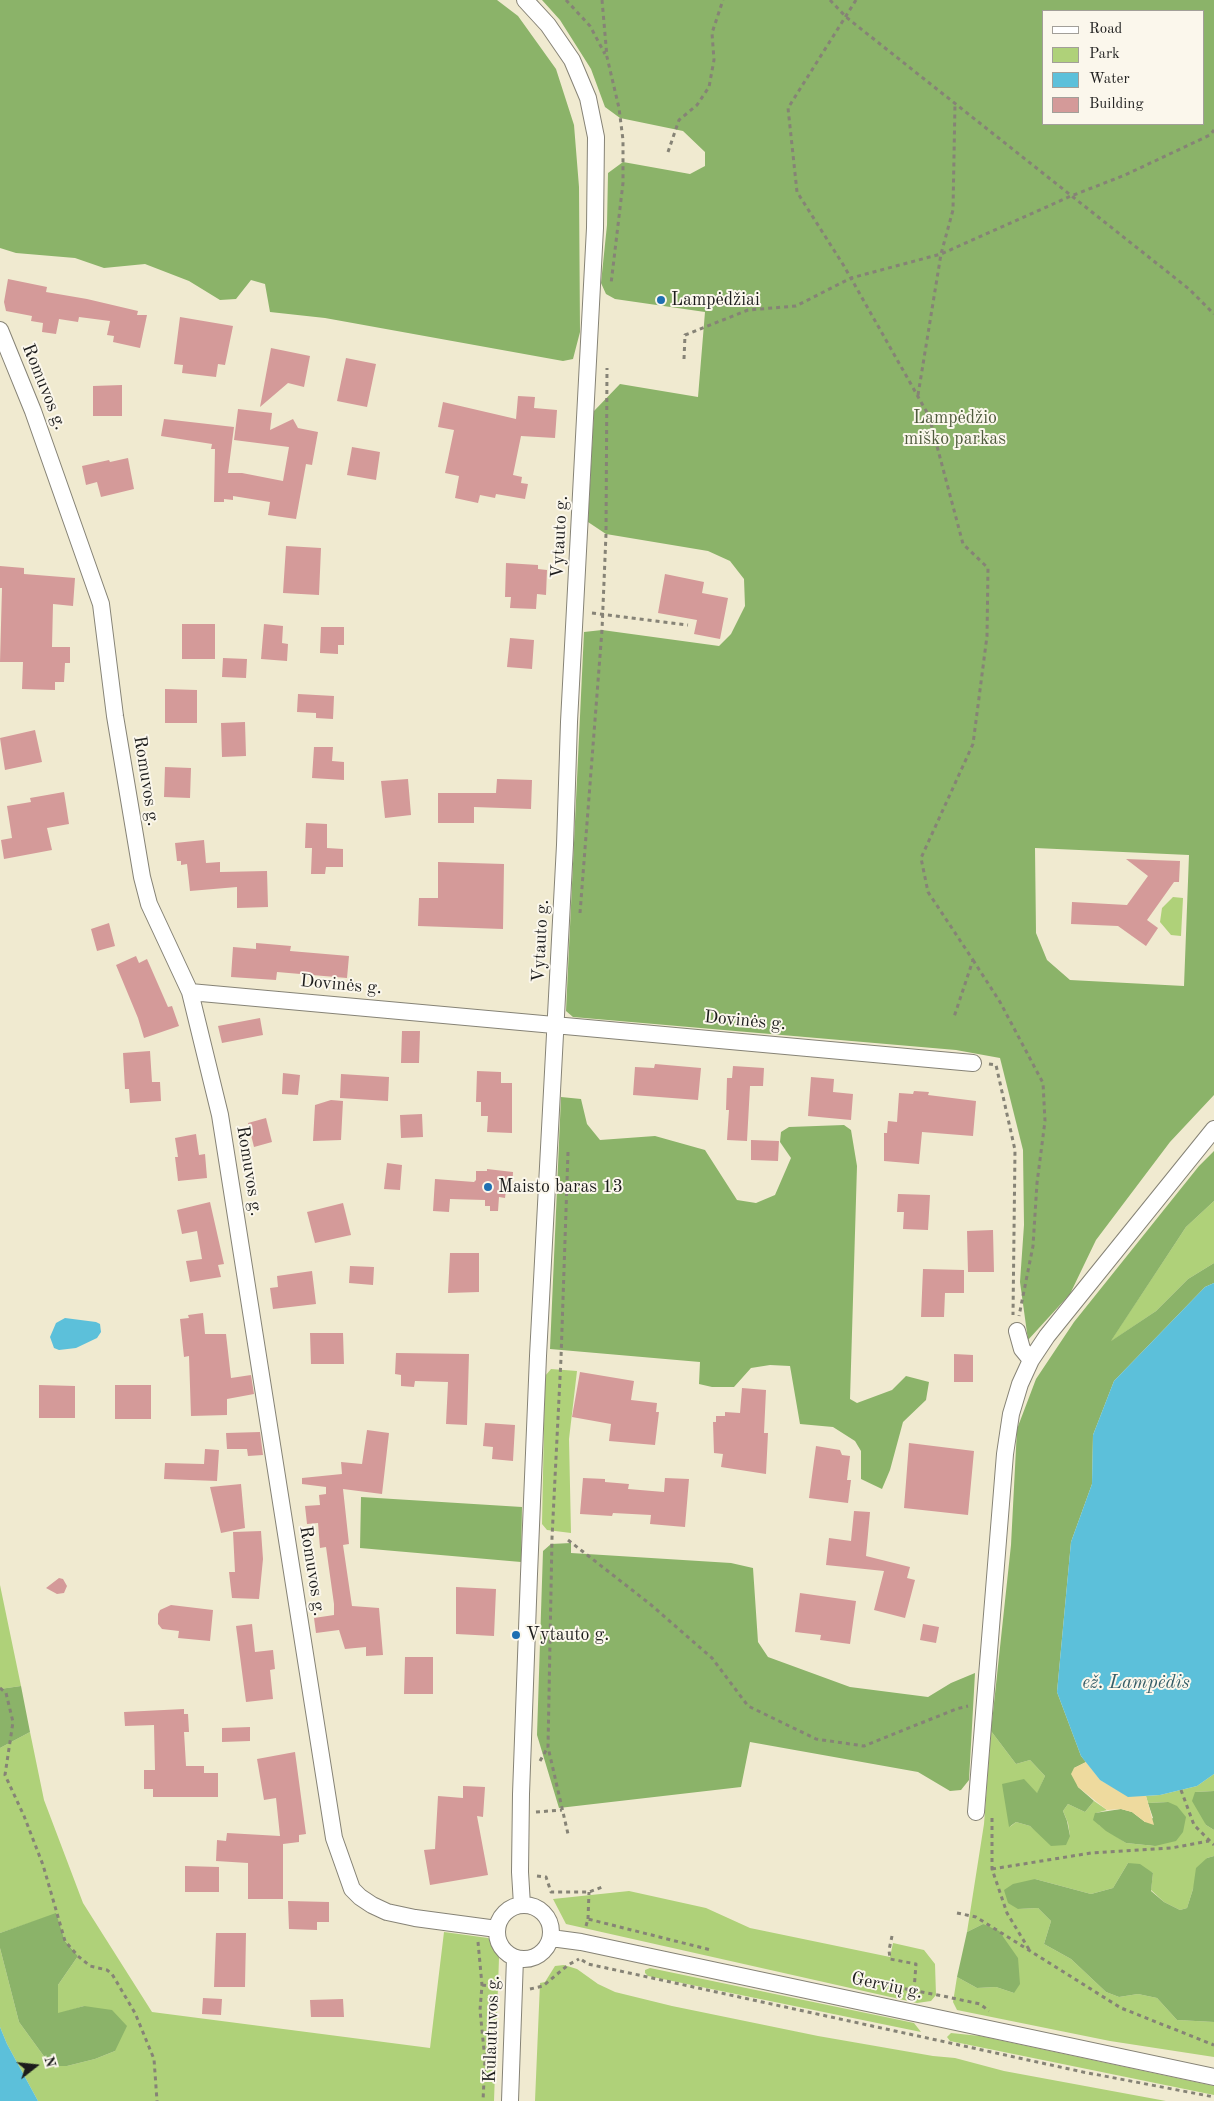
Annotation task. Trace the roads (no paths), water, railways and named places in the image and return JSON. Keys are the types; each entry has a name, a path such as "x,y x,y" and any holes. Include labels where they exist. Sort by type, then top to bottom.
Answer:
{"street":[{"name":"Vytauto g.","path":"522,1905 520,1812 538,1356 557,1024 569,722 595,228 596,137 588,98 572,60 548,25 525,0"},
{"name":"Romuvos g.","path":"0,330 35,417 101,604 116,716 142,877 150,904 190,992 220,1115 334,1838 352,1889 360,1898 372,1905 387,1912 416,1918 497,1929"},
{"name":"Dovinės g.","path":"190,992 973,1063"},
{"path":"984,1811 985,1703 1005,1454 1012,1414 1020,1384 1031,1360 1053,1328 1214,1129"},
{"path":"1016,1331 1022,1349 1031,1360"},
{"path":"522,1905 532,1906 541,1911 548,1918 551,1928 551,1938 541,1953 533,1958 515,1958 507,1953 501,1946 497,1929 499,1920 505,1912 513,1907 522,1905"},
{"name":"Gervių g.","path":"551,1938 591,1944 1214,2077"},
{"name":"Kulautuvos g.","path":"510,2101 515,1958"}],"water":[{"name":"ež. Lampėdis","path":"1214,1283 1214,1774 1197,1786 1160,1795 1128,1797 1100,1780 1081,1756 1057,1692 1071,1542 1092,1484 1093,1435 1114,1381 1205,1287"},
{"path":"65,1318 96,1322 100,1324 101,1332 97,1338 76,1348 59,1350 54,1348 50,1337 56,1323"},
{"path":"0,2027 7,2044 38,2101 0,2101"}],"place":[{"name":"Lampėdžiai","path":"661,300"},
{"name":"Maisto baras 13","path":"488,1187"},
{"name":"Vytauto g.","path":"516,1635"}],"park label":[{"name":"Lampėdžio miško parkas","path":"955,428"}]}
